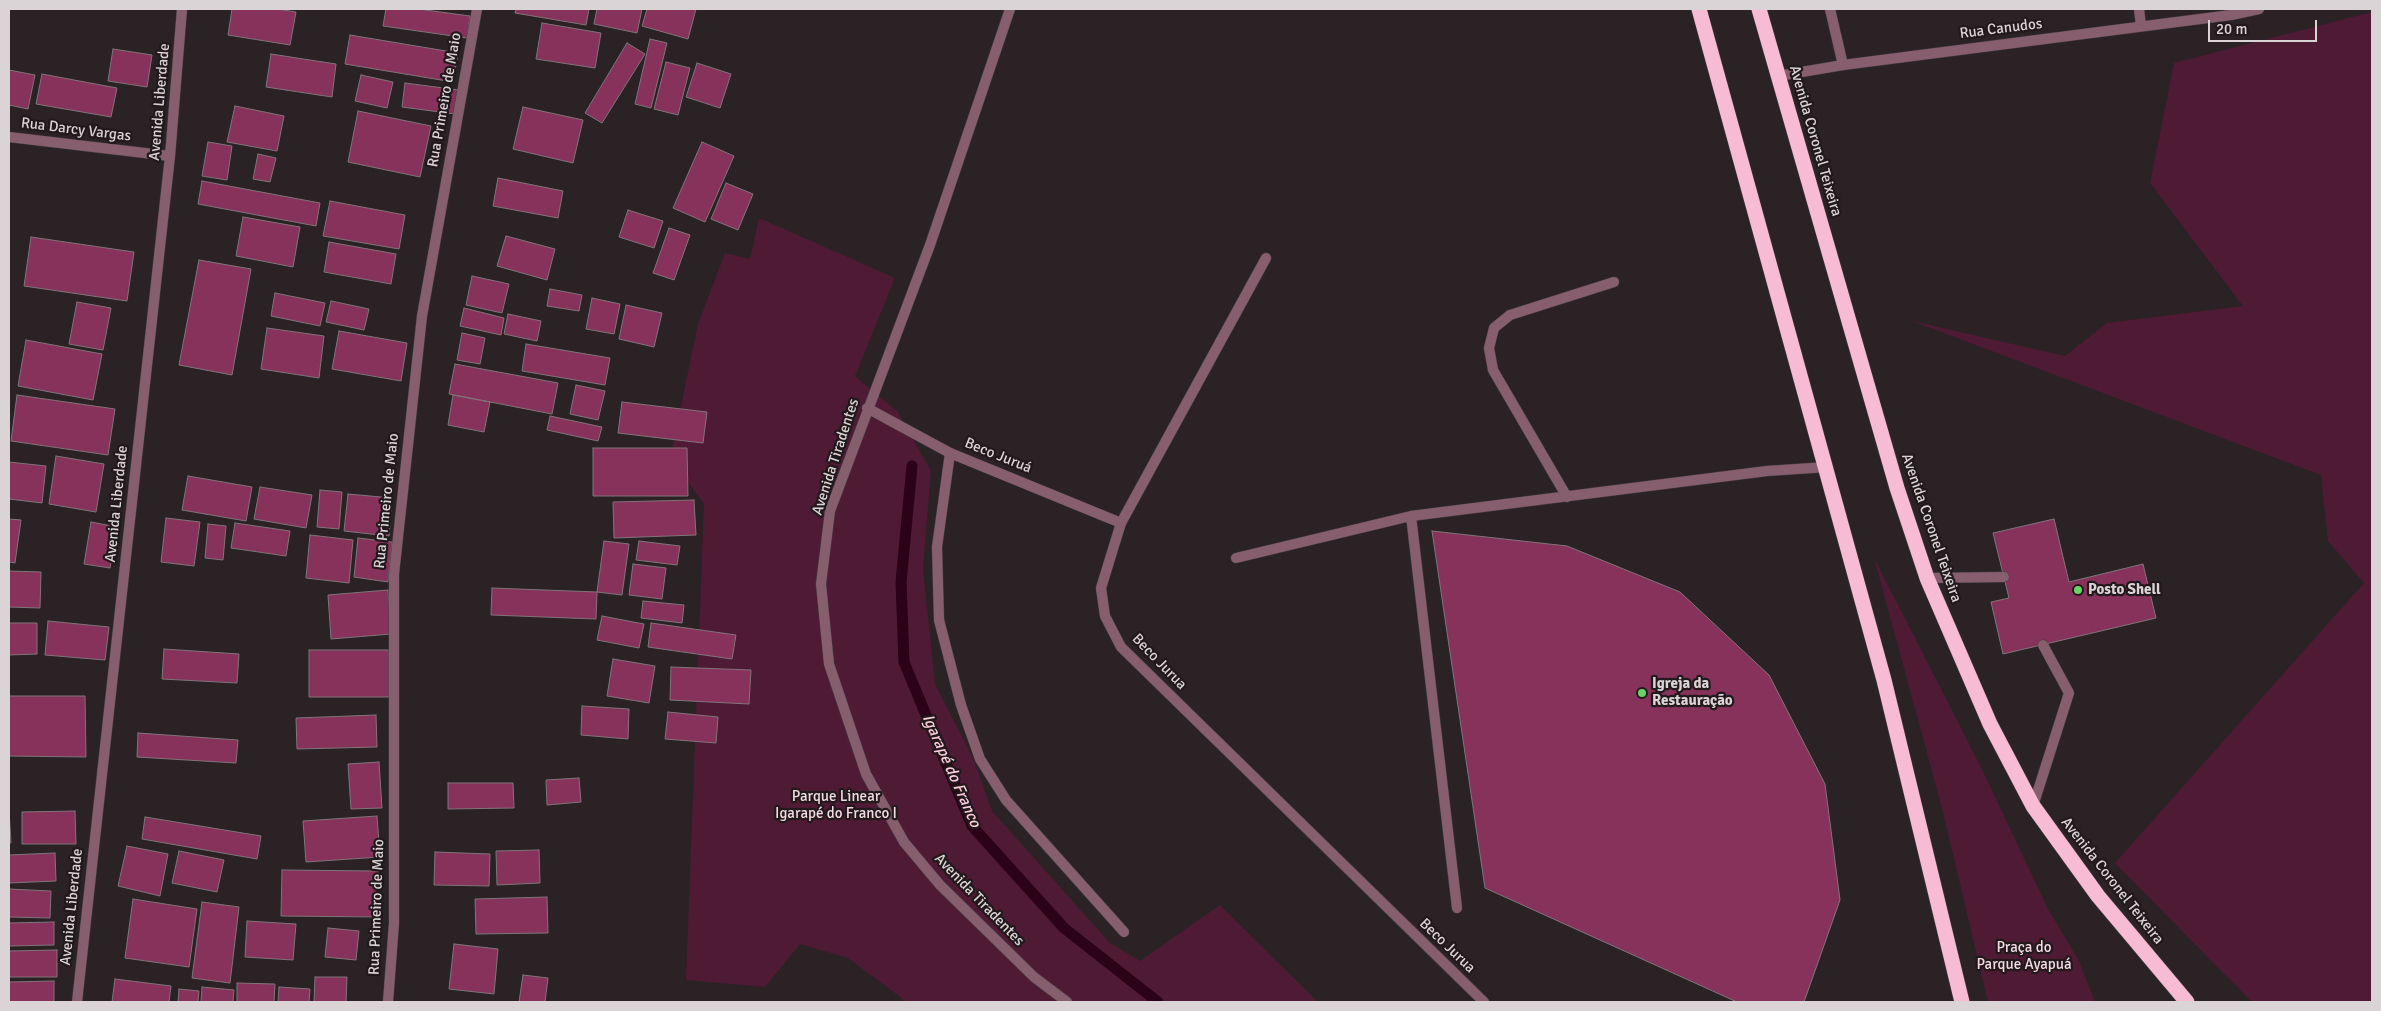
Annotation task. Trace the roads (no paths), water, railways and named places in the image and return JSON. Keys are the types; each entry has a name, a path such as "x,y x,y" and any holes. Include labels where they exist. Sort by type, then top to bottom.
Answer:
{"highway":[{"path":"1699,9 1827,467 1884,680 1962,1002"},
{"name":"Avenida Coronel Teixeira","path":"1759,9 1876,422 1927,578 1990,724 2033,806 2098,896 2187,1002"}],"street":[{"name":"Avenida Liberdade","path":"76,1002 170,156 182,9"},
{"name":"Rua Primeiro de Maio","path":"388,1002 394,923 394,574 422,316 477,9"},
{"name":"Avenida Tiradentes","path":"1010,9 930,245 867,408 830,511 821,584 830,664 866,774 904,842 940,885 1034,977 1067,1002"},
{"path":"1830,9 1843,65"},
{"path":"2139,9 2141,26"},
{"name":"Rua Canudos","path":"1778,76 1843,65 2231,15 2259,9"},
{"name":"Rua Darcy Vargas","path":"9,137 170,156"},
{"name":"Beco Jurua","path":"1266,258 1121,523 1101,588 1106,616 1121,647 1484,1002"},
{"path":"1567,497 1493,370 1489,348 1494,328 1510,315 1614,282"},
{"name":"Beco Juruá","path":"867,408 950,453 1121,523"},
{"path":"950,453 937,547 939,620 962,705 980,759 1006,800 1124,932"},
{"path":"1236,558 1411,516 1767,471 1827,467"},
{"path":"1411,516 1457,908"},
{"path":"1927,578 2004,577"},
{"path":"2033,806 2069,693 2043,645"}],"waterway":[{"name":"Igarapé do Franco","path":"912,466 901,582 904,662 972,826 1064,928 1158,1002"}],"place":[{"name":"Posto Shell","path":"2078,590"},
{"name":"Igreja da Restauração","path":"1642,693"}],"park label":[{"name":"Parque Linear Igarapé do Franco I","path":"836,806"},
{"name":"Praça do Parque Ayapuá","path":"2024,956"}]}
